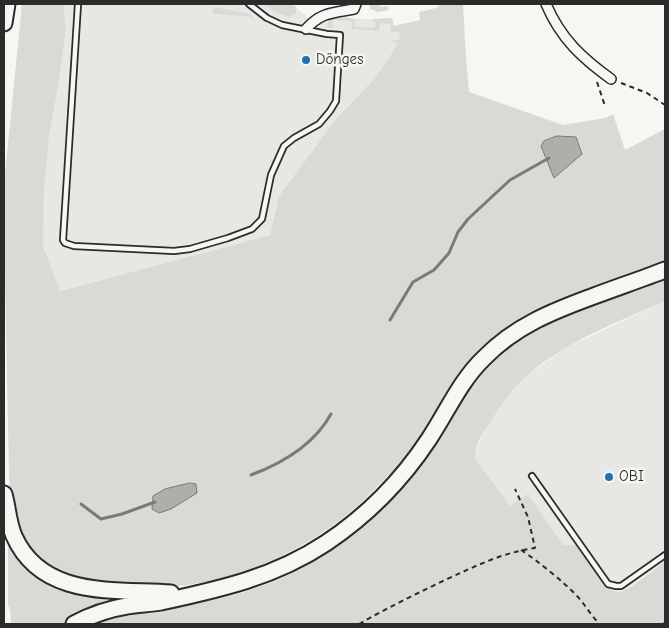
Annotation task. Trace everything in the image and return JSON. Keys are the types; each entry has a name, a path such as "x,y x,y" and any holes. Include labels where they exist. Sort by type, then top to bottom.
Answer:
{"highway":[{"path":"4,23 7,4"},
{"path":"74,624 104,611 159,602 234,585 279,569 310,553 354,522 390,490 409,468 430,438 465,380 483,358 506,338 527,324 555,311 665,270"},
{"path":"4,494 9,523 14,538 27,557 47,574 71,584 104,590 192,594"}],"street":[{"path":"306,29 318,17 354,9 356,4"},
{"path":"546,4 572,47 611,79"}],"lane":[{"path":"78,4 62,240 74,246 174,251 190,249 252,229 262,219 271,175 284,146 319,124 336,101 340,35 282,25 267,18 249,4"},
{"path":"532,476 608,584 621,586 665,555"}],"path":[{"path":"592,65 605,106"},
{"path":"611,79 647,93 665,105"},
{"path":"359,624 410,596 471,567 509,552 535,548 528,517 514,489"},
{"path":"521,550 531,556 578,597 593,618 600,624"}],"shaded area":[{"path":"22,4 63,4 66,28 49,136 44,192 43,246 60,291 270,235 279,196 336,119 375,78 398,44 391,40 399,40 400,32 391,32 391,24 380,23 379,31 352,29 352,21 333,20 332,28 327,28 328,20 351,18 354,19 355,27 374,28 376,23 372,19 392,18 394,26 420,20 419,12 436,8 442,4 463,4 469,92 563,125 605,118 613,114 625,150 665,129 665,262 562,298 522,317 505,328 477,352 457,379 421,438 394,470 348,514 331,527 293,550 252,569 230,576 187,585 166,587 99,584 55,572 39,561 23,540 14,516 9,477 5,174"},
{"path":"63,4 292,4 308,18 316,21 327,22 333,18 391,20 393,28 418,23 398,44 375,78 336,119 279,196 270,235 59,291 43,246 44,192 49,136 66,28"},
{"path":"265,4 292,4 296,7 296,14 289,17 275,12"},
{"path":"370,4 379,4 380,7 388,6 389,10 378,12 370,9"},
{"path":"214,7 250,14 255,21 248,16 212,14"},
{"path":"557,136 576,137 582,154 554,178 541,146 544,141"},
{"path":"665,279 665,301 575,342 558,352 522,381 503,403 482,434 476,449 475,459 510,506 528,494 563,545 576,545 604,586 609,589 620,592 627,589 665,561 665,624 91,624 130,613 198,603 237,594 275,581 311,563 359,529 408,480 445,429 476,380 502,351 530,332 560,317"},
{"path":"665,301 665,561 625,590 609,590 563,546 528,494 510,507 475,459 474,454 485,430 498,409 527,376 565,348"},
{"path":"190,483 196,484 197,493 171,509 159,513 152,509 153,496 165,489"},
{"path":"8,541 19,558 31,571 44,580 73,590 125,597 126,599 73,617 63,624 11,624 8,605"}],"waterway":[{"path":"390,320 413,282 434,270 449,253 458,232 468,219 510,180 549,158"},
{"path":"251,475 275,465 297,452 316,435 331,414"},
{"path":"81,504 101,519 122,514 155,502"}],"place":[{"name":"Dönges","path":"306,60"},
{"name":"OBI","path":"609,477"}]}
